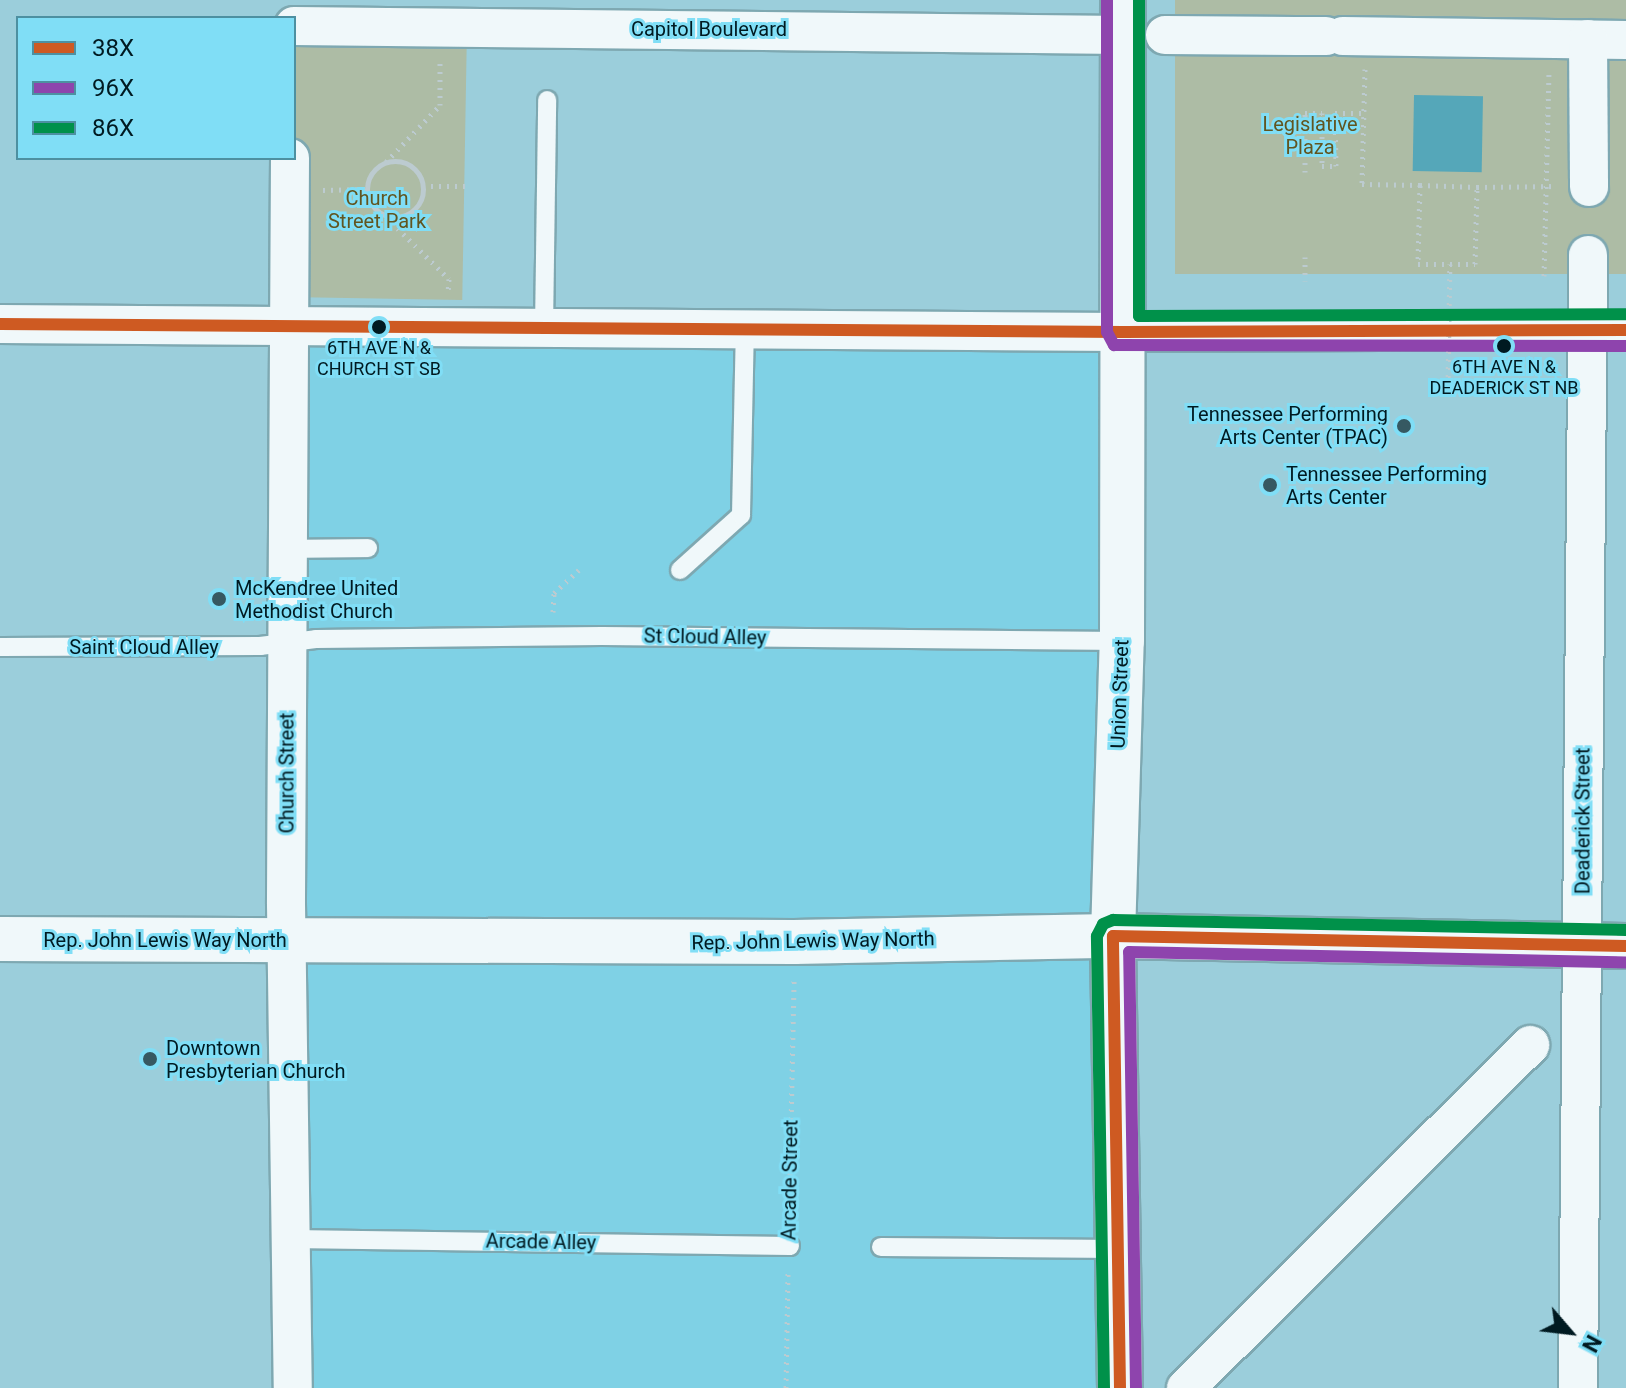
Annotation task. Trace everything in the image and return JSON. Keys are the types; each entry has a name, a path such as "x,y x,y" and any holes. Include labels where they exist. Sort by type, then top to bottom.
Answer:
{"street":[{"name":"Capitol Boulevard","path":"296,26 1152,26 1345,36 1626,40"},
{"name":"Union Street","path":"1120,1388 1113,936 1122,641 1123,332 1152,26"},
{"path":"1588,39 1589,187"},
{"name":"Church Street","path":"290,160 286,941 293,1388"},
{"name":"Deaderick Street","path":"1578,1388 1588,255"},
{"path":"0,324 1123,332 1626,330"},
{"name":"Rep. John Lewis Way North","path":"0,939 794,942 1113,936 1626,946"},
{"path":"1186,1388 1530,1045"}],"lane":[{"path":"544,329 547,100"},
{"path":"680,570 741,515 745,330"},
{"path":"287,549 368,548"},
{"name":"St Cloud Alley","path":"287,642 602,636 1122,641"},
{"name":"Saint Cloud Alley","path":"0,647 260,646 287,642"},
{"name":"Arcade Alley","path":"291,1239 790,1246"},
{"path":"881,1247 1118,1249"}],"path":[{"path":"440,28 440,105 386,162 372,172 366,189 371,205 449,279 446,329"},
{"path":"1345,36 1364,113 1362,184 1589,187"},
{"path":"1544,276 1549,39"},
{"path":"1305,172 1305,113 1322,113 1322,166 1336,166 1335,113 1364,113"},
{"path":"384,215 403,216 411,211 418,205 423,186 421,178 410,165 386,162"},
{"path":"1420,185 1418,264 1475,264 1477,187"},
{"path":"423,186 467,186"},
{"path":"1305,257 1305,281"},
{"path":"1448,385 1450,264"},
{"path":"553,621 554,593 579,570"},
{"name":"Arcade Street","path":"786,1388 794,973"}],"shaded area":[{"path":"1414,95 1483,96 1482,172 1413,171"},
{"path":"302,346 1101,346 1101,1388 302,1388"}],"green space":[{"name":"Legislative Plaza","path":"1175,0 1626,0 1626,274 1175,274"},
{"name":"Church Street Park","path":"296,26 467,29 462,300 289,297 292,160 296,160"}],"transit line":[{"name":"96X","path":"1107,0 1107,332 1114,345 1626,346"},
{"name":"86X","path":"1139,0 1139,316 1626,314"},
{"name":"38X","path":"0,324 1123,332 1626,330"},
{"name":"86X","path":"1104,1388 1097,936 1103,924 1113,920 1626,930"},
{"name":"38X","path":"1120,1388 1113,936 1626,946"},
{"name":"96X","path":"1136,1388 1129,952 1626,962"}],"place":[{"name":"6TH AVE N & CHURCH ST SB","path":"379,327"},
{"name":"6TH AVE N & DEADERICK ST NB","path":"1504,346"},
{"name":"Tennessee Performing Arts Center (TPAC)","path":"1404,426"},
{"name":"Tennessee Performing Arts Center","path":"1270,485"},
{"name":"McKendree United Methodist Church","path":"219,599"},
{"name":"Downtown Presbyterian Church","path":"150,1059"}]}
